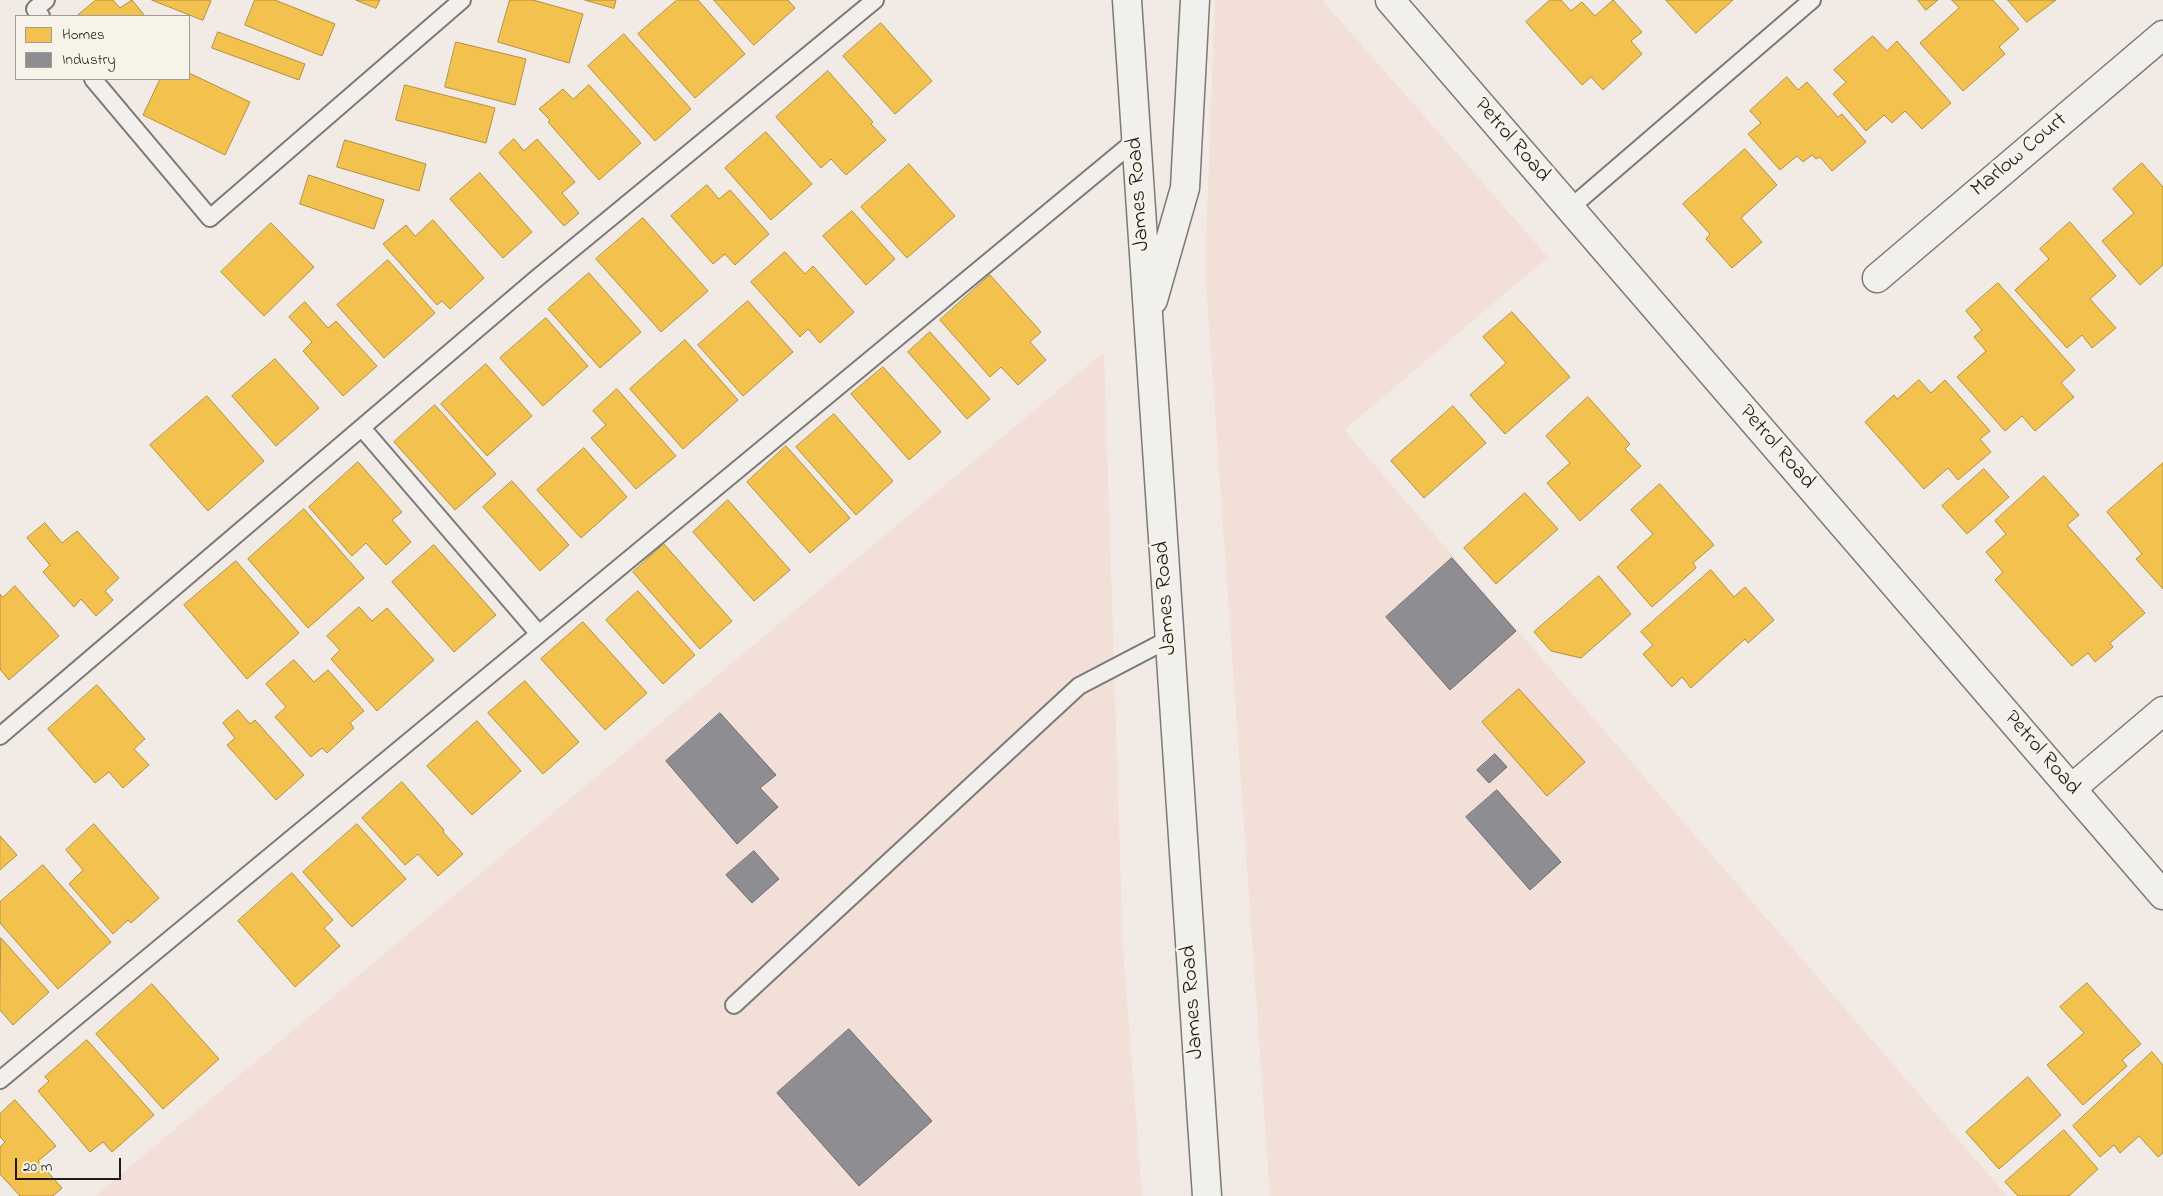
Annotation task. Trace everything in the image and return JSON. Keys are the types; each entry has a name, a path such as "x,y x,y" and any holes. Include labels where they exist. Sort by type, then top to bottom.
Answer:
{"street":[{"name":"James Road","path":"1127,0 1207,1196"},
{"path":"1148,319 1186,188 1195,0"},
{"name":"Petrol Road","path":"1398,3 1569,209 2163,895"},
{"name":"Marlow Court","path":"1877,278 2163,35"},
{"path":"2071,789 2163,711"}],"lane":[{"path":"40,15 35,9 46,0"},
{"path":"94,80 210,218 462,0"},
{"path":"0,736 536,279 875,0"},
{"path":"1569,209 1812,0"},
{"path":"0,1080 1136,140"},
{"path":"362,428 539,634"},
{"path":"734,1005 1079,686 1169,639"}],"shaded area":[{"path":"1215,0 1322,0 1548,257 1344,430 2007,1196 1270,1196 1205,269"},
{"path":"1104,352 1123,949 1142,1196 95,1196"}],"building: Homes":[{"path":"96,0 113,0 120,8 132,0 144,15 78,15"},
{"path":"152,0 209,0 211,1 203,20"},
{"path":"255,0 275,0 335,24 322,56 245,25"},
{"path":"356,0 380,0 376,8"},
{"path":"510,0 533,0 583,14 569,63 498,42"},
{"path":"585,0 616,0 614,8"},
{"path":"677,0 698,0 745,54 695,98 638,34"},
{"path":"714,0 788,0 795,8 754,45"},
{"path":"1550,0 1561,0 1571,11 1582,2 1595,16 1613,0 1642,32 1631,41 1642,54 1603,90 1591,77 1582,85 1526,22"},
{"path":"1666,0 1733,0 1696,33"},
{"path":"1918,0 1938,0 1926,10"},
{"path":"1952,0 1993,0 2019,29 1999,47 2005,54 1963,91 1920,43 1959,8"},
{"path":"2008,0 2056,0 2027,22"},
{"path":"881,23 932,81 895,114 843,56"},
{"path":"218,32 305,64 299,80 212,48"},
{"path":"624,34 691,109 655,141 588,66"},
{"path":"1873,36 1887,51 1897,41 1951,103 1922,129 1905,111 1892,123 1884,115 1866,131 1833,94 1846,82 1834,70"},
{"path":"456,42 526,59 515,105 445,87"},
{"path":"828,71 873,122 871,124 886,140 846,175 831,159 821,168 776,117"},
{"path":"190,73 250,102 225,155 143,115 160,80 190,80"},
{"path":"1787,77 1798,90 1807,82 1838,117 1842,114 1866,142 1832,171 1820,157 1816,159 1812,155 1803,162 1797,156 1780,170 1748,134 1761,123 1750,111"},
{"path":"405,85 495,108 486,143 396,120"},
{"path":"589,85 641,143 599,180 548,122 550,120 539,109 563,89 573,99"},
{"path":"766,132 812,184 771,220 725,168"},
{"path":"514,139 524,151 537,139 575,182 562,193 579,213 564,226 499,153"},
{"path":"345,140 426,164 419,191 337,167"},
{"path":"1745,149 1777,185 1741,218 1762,242 1732,268 1706,239 1710,234 1683,204"},
{"path":"2142,163 2163,187 2163,265 2140,285 2102,241 2134,213 2113,189"},
{"path":"909,164 955,216 907,258 861,207"},
{"path":"480,173 532,232 503,258 450,199"},
{"path":"309,175 384,200 374,229 300,204"},
{"path":"707,185 719,199 730,190 769,234 735,265 725,254 713,264 671,216"},
{"path":"852,211 895,259 866,285 823,236"},
{"path":"643,218 708,291 661,332 596,259"},
{"path":"433,220 484,278 450,309 442,301 437,305 383,244 406,225 415,236"},
{"path":"2070,222 2116,276 2090,299 2116,328 2092,348 2082,335 2067,348 2015,290 2049,259 2040,249"},
{"path":"271,223 314,267 264,316 221,272"},
{"path":"785,252 805,274 813,266 854,312 820,343 808,329 800,337 751,282"},
{"path":"388,260 435,313 384,358 337,305"},
{"path":"589,273 641,332 600,368 548,309"},
{"path":"990,275 1041,332 1030,342 1046,360 1018,385 1001,367 990,377 940,320"},
{"path":"1998,283 2075,370 2061,383 2074,397 2035,431 2022,416 2005,431 1957,377 1986,351 1974,337 1982,330 1966,311"},
{"path":"748,301 793,352 743,396 698,345"},
{"path":"305,302 328,328 336,321 377,366 343,396 303,351 312,342 289,317"},
{"path":"1512,312 1570,377 1505,434 1470,395 1506,363 1483,337"},
{"path":"546,318 588,366 543,406 500,358"},
{"path":"930,332 990,399 967,419 908,352"},
{"path":"685,340 738,400 683,449 630,389"},
{"path":"275,359 319,408 276,446 232,396"},
{"path":"486,364 532,416 487,456 441,404"},
{"path":"883,367 941,432 909,460 851,394"},
{"path":"1919,380 1931,393 1945,380 1990,431 1980,439 1991,452 1958,480 1948,468 1924,489 1865,422 1894,395 1897,399"},
{"path":"617,389 676,456 636,489 591,438 606,425 593,411"},
{"path":"207,396 264,461 208,511 150,445"},
{"path":"1588,397 1630,444 1625,449 1641,466 1580,521 1547,483 1570,463 1546,436"},
{"path":"435,405 496,474 455,510 394,442"},
{"path":"1453,406 1486,443 1424,498 1391,461"},
{"path":"834,414 893,481 856,515 796,447"},
{"path":"786,446 850,518 810,553 747,482"},
{"path":"584,448 627,497 581,538 537,490"},
{"path":"358,462 402,512 392,520 411,542 386,565 366,543 352,556 309,507"},
{"path":"2163,463 2163,589 2136,559 2142,554 2107,512"},
{"path":"1984,469 2009,497 1967,534 1942,506"},
{"path":"2044,476 2079,515 2067,525 2145,613 2110,643 2113,647 2095,662 2088,653 2072,666 1995,580 2003,572 1986,552 2006,534 1995,521"},
{"path":"512,481 569,545 540,571 483,507"},
{"path":"1660,484 1714,545 1693,563 1696,568 1652,607 1617,567 1653,534 1631,510"},
{"path":"1525,493 1558,529 1496,584 1464,548"},
{"path":"728,500 790,570 754,601 693,532"},
{"path":"304,509 364,578 308,628 248,559"},
{"path":"45,523 62,543 77,531 119,578 105,591 113,600 96,616 81,599 74,607 43,572 50,565 27,538"},
{"path":"664,544 732,621 700,649 633,572"},
{"path":"434,545 496,615 454,652 392,582"},
{"path":"236,561 299,633 247,679 184,605"},
{"path":"1711,570 1734,597 1745,587 1774,620 1748,643 1745,639 1691,688 1682,677 1672,687 1643,654 1653,645 1641,632"},
{"path":"1599,576 1631,614 1581,658 1551,651 1534,632"},
{"path":"15,586 59,636 9,680 0,669 0,594 3,597"},
{"path":"638,591 695,655 663,684 606,620"},
{"path":"359,607 372,621 387,608 434,660 377,711 331,659 340,650 327,636"},
{"path":"583,622 647,693 605,730 541,659"},
{"path":"294,660 314,682 328,670 364,711 350,723 354,728 327,753 322,748 311,757 275,717 286,707 266,684"},
{"path":"525,681 579,742 543,774 488,713"},
{"path":"97,685 145,739 134,749 149,765 123,788 109,772 95,783 48,729"},
{"path":"1519,689 1585,762 1547,796 1482,722"},
{"path":"238,710 250,724 255,720 304,775 276,800 227,745 235,738 223,723"},
{"path":"477,721 521,771 472,815 427,766"},
{"path":"402,782 463,854 438,876 418,854 405,865 362,818"},
{"path":"94,824 159,898 131,923 128,920 113,934 69,884 83,870 66,850"},
{"path":"357,824 406,879 352,927 303,872"},
{"path":"0,836 17,855 0,870"},
{"path":"43,865 111,942 58,989 0,923 0,902"},
{"path":"292,873 333,920 324,928 340,946 295,987 238,921"},
{"path":"1,938 49,992 13,1025 0,1010"},
{"path":"2087,983 2141,1044 2122,1060 2127,1066 2083,1105 2047,1065 2084,1033 2060,1007"},
{"path":"152,984 219,1059 163,1109 96,1034"},
{"path":"87,1040 154,1115 112,1152 103,1142 90,1152 38,1091 49,1081 45,1077"},
{"path":"2152,1052 2163,1065 2163,1153 2158,1157 2139,1136 2120,1153 2114,1145 2100,1157 2073,1126"},
{"path":"2028,1077 2061,1115 1999,1169 1966,1132"},
{"path":"15,1100 56,1146 38,1161 62,1188 53,1196 20,1196 0,1174 0,1147 5,1142 0,1137 0,1114"},
{"path":"2064,1130 2098,1169 2069,1196 2018,1196 2005,1182"}],"building: Industry":[{"path":"1452,558 1516,631 1450,690 1386,617"},
{"path":"720,713 776,775 760,788 778,807 737,844 666,761"},
{"path":"1495,754 1507,767 1489,783 1477,770"},
{"path":"1497,790 1561,862 1530,890 1466,817"},
{"path":"754,851 779,879 752,903 726,875"},
{"path":"849,1029 932,1121 859,1186 777,1093"}]}
